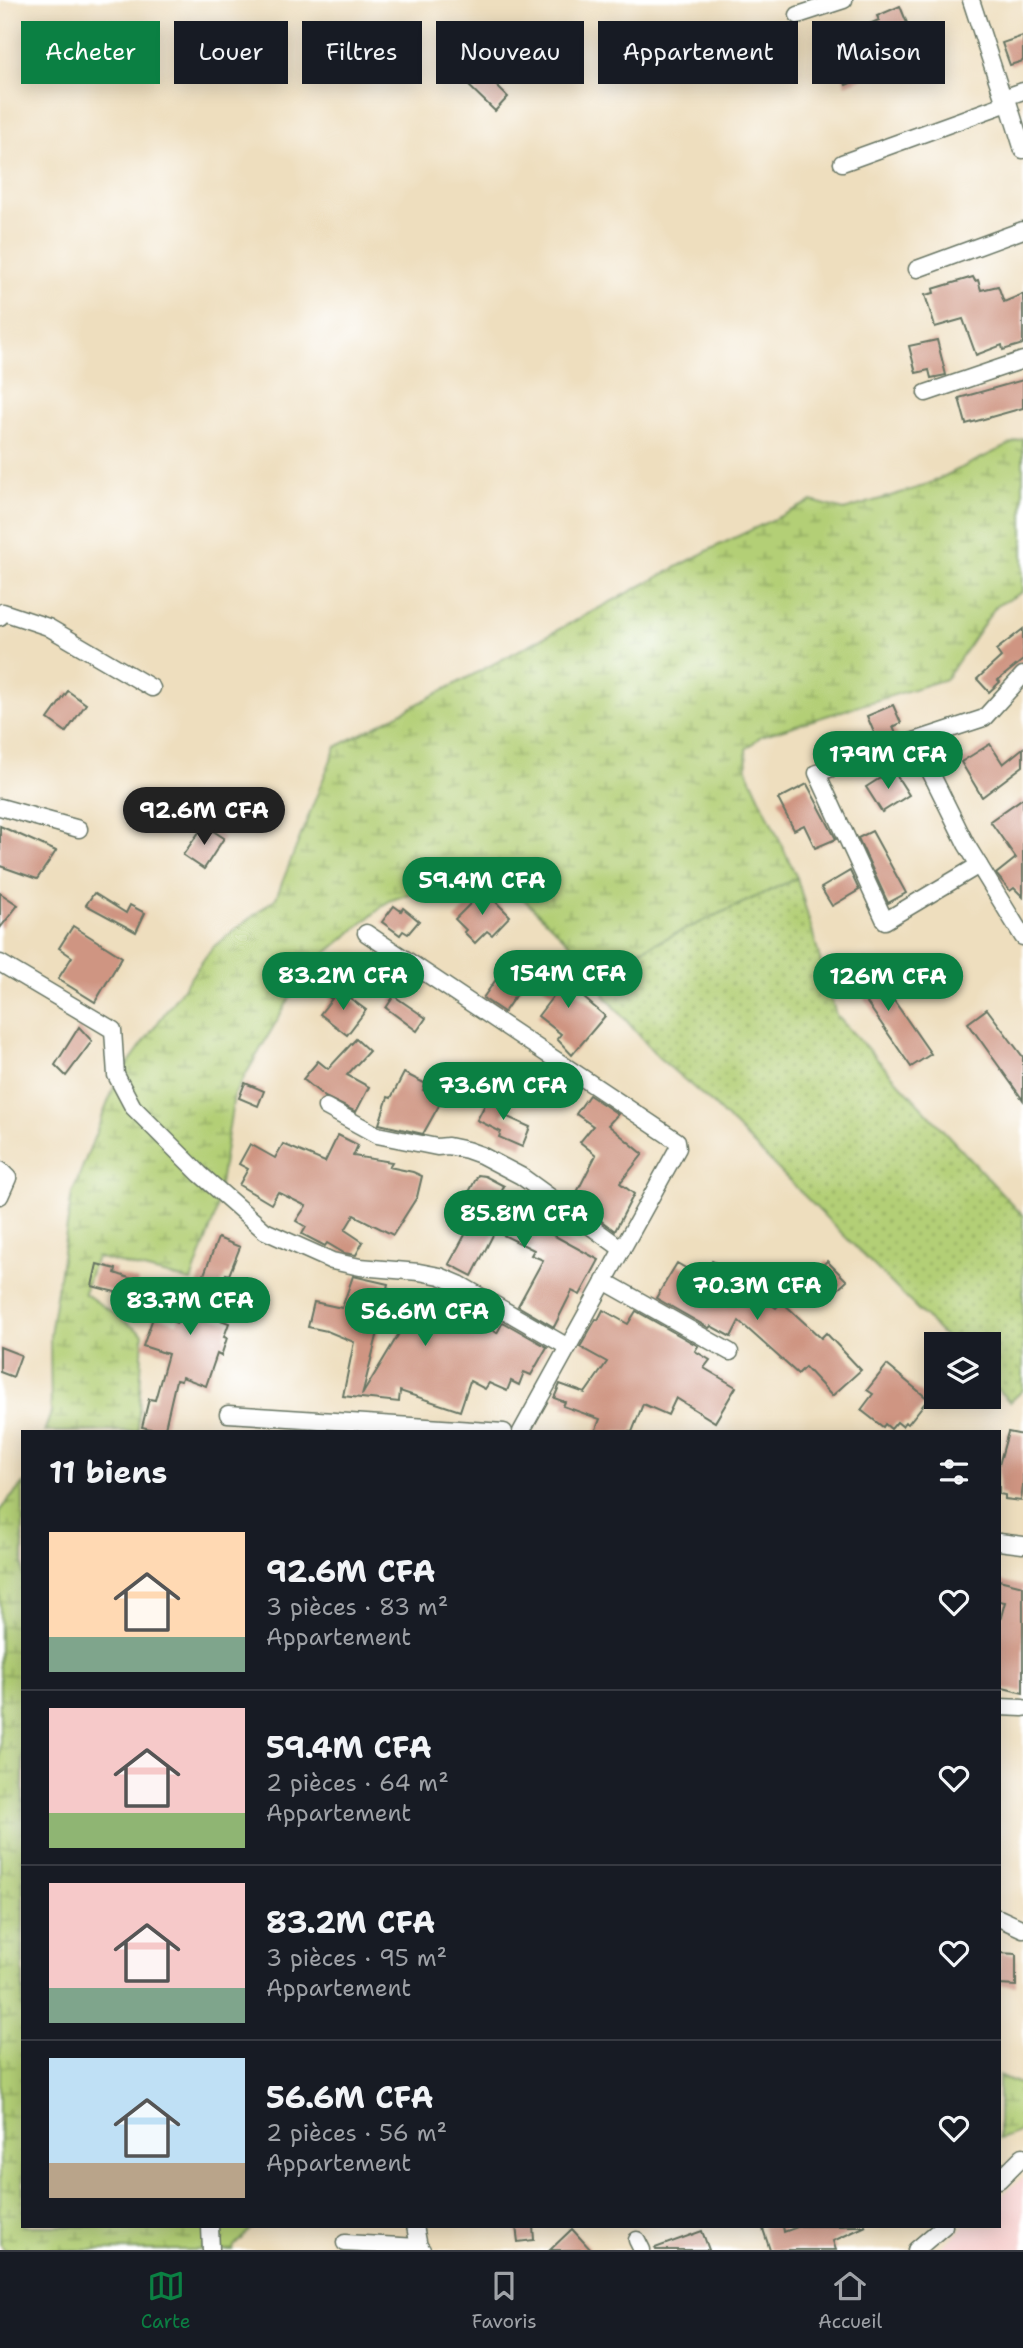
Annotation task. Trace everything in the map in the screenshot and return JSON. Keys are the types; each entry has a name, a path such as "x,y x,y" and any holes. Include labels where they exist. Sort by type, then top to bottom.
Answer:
{"street":[{"path":"798,15 844,0"},
{"path":"971,0 1010,102 1023,150"},
{"path":"842,163 1010,102 1023,91"},
{"path":"917,269 1023,230"},
{"path":"926,393 1023,360"},
{"path":"0,617 3,612 48,627 152,688"},
{"path":"979,865 885,921 817,773 984,718 1023,675"},
{"path":"915,741 979,865 1023,937"},
{"path":"0,807 79,830"},
{"path":"366,933 677,1141 678,1149 522,1430"},
{"path":"0,963 113,1030 116,1075 133,1107 200,1174 265,1231 332,1261 440,1276 459,1284 568,1347"},
{"path":"326,1107 377,1135 467,1150 481,1155 521,1176 622,1250"},
{"path":"0,1170 8,1178 0,1196"},
{"path":"604,1281 730,1352"},
{"path":"228,1414 473,1430"},
{"path":"1001,1542 1023,1545"},
{"path":"1001,1707 1023,1708"},
{"path":"1001,1919 1023,1929"},
{"path":"1001,2178 1023,2155"},
{"path":"209,2228 211,2250"},
{"path":"345,2243 421,2248 416,2228"},
{"path":"916,2250 942,2228"}],"shaded area":[{"path":"1023,2177 1023,2250 937,2250 964,2228 1001,2228 1001,2196"}],"green space":[{"path":"1023,438 1023,592 996,606 946,679 761,736 746,749 747,770 797,878 597,970 502,878 460,876 389,901 306,970 234,1095 215,1216 191,1281 96,1257 84,1293 143,1334 138,1430 45,1430 51,1413 50,1335 72,1194 117,1079 212,948 276,898 336,747 713,548 812,501 844,510 924,486"},
{"path":"797,878 836,1015 1023,1216 1023,1390 1010,1402 1001,1393 1001,1332 940,1332 714,1105 658,1057 605,996 597,970"},
{"path":"21,1486 21,2228 252,2228 233,2250 4,2250 0,2245 0,1510"},
{"path":"1001,2076 1023,2086 1023,2122 1019,2132 1001,2138"}],"building":[{"path":"900,6 906,21 876,21 879,20 877,16"},
{"path":"1023,36 1023,61 1010,65 1002,43"},
{"path":"467,84 495,84 508,97 495,111"},
{"path":"973,277 975,281 978,280 981,290 998,286 1004,302 1023,294 1023,344 1003,350 1002,345 976,355 963,319 935,327 925,295 934,293 933,289"},
{"path":"937,340 946,375 931,378 929,370 916,373 909,346"},
{"path":"1023,380 1023,408 966,424 959,398"},
{"path":"1023,629 1023,660 998,680 1000,682 989,692 977,679 1001,657 996,650"},
{"path":"68,691 86,704 66,732 48,719"},
{"path":"893,705 901,723 893,727 897,736 878,742 867,716"},
{"path":"990,744 1003,764 1023,748 1023,766 982,797 961,762"},
{"path":"893,770 909,795 882,812 866,787"},
{"path":"807,784 836,839 815,848 804,825 794,830 778,799"},
{"path":"1023,798 1023,897 1014,888 1010,891 996,874 1016,858 990,821"},
{"path":"204,825 224,838 204,869 183,855"},
{"path":"0,826 56,851 37,879 0,866"},
{"path":"872,831 906,893 888,903 858,838"},
{"path":"850,871 859,890 832,906 821,888"},
{"path":"484,890 510,916 492,935 487,931 475,943 455,919"},
{"path":"0,893 18,905 0,928"},
{"path":"94,893 126,913 130,905 145,913 136,932 86,905"},
{"path":"394,906 401,911 403,908 419,921 408,934 403,931 400,935 382,922"},
{"path":"73,926 122,957 95,1002 58,979 72,957 59,948"},
{"path":"865,959 931,1054 911,1067 846,972"},
{"path":"509,961 530,974 504,1012 483,998"},
{"path":"548,963 576,984 573,987 576,991 605,1016 572,1055 557,1039 561,1034 538,1016 554,995 536,980"},
{"path":"323,964 345,982 331,999 309,980"},
{"path":"339,990 366,1010 347,1035 320,1014"},
{"path":"394,996 426,1018 417,1031 386,1008"},
{"path":"987,1009 1023,1057 1023,1100 968,1023"},
{"path":"79,1027 92,1041 66,1076 55,1065"},
{"path":"356,1039 369,1051 347,1075 369,1087 356,1112 325,1097 303,1079 318,1061 328,1069"},
{"path":"404,1073 426,1084 423,1090 442,1100 423,1134 379,1124 388,1097 391,1098"},
{"path":"245,1083 264,1091 258,1106 239,1098"},
{"path":"490,1095 508,1104 503,1115 530,1127 522,1147 499,1137 501,1132 477,1120"},
{"path":"589,1095 618,1114 608,1125 643,1154 620,1183 634,1194 615,1231 573,1200 596,1155 580,1142 593,1126 576,1114"},
{"path":"338,1135 358,1145 353,1156 392,1162 389,1167 422,1176 417,1197 393,1235 354,1215 345,1230 363,1242 356,1255 344,1253 327,1243 325,1246 302,1234 306,1227 296,1221 306,1206 278,1192 271,1204 239,1185 248,1169 239,1164 250,1144 275,1158 283,1144 325,1162"},
{"path":"478,1175 504,1186 501,1193 526,1205 520,1217 599,1260 580,1295 572,1291 554,1327 518,1306 543,1260 531,1255 534,1250 495,1231 472,1276 449,1264 477,1213 462,1205"},
{"path":"218,1238 240,1247 229,1275 226,1274 207,1315 229,1323 221,1356 217,1354 206,1386 182,1377 181,1381 176,1380 164,1430 142,1427 149,1399 155,1400 168,1354 143,1346 154,1315 177,1323 185,1300 190,1301 201,1276 203,1277"},
{"path":"712,1261 758,1285 754,1293 776,1308 782,1302 821,1338 826,1333 861,1370 832,1396 805,1367 798,1374 739,1321 731,1337 711,1326 709,1328 656,1298 677,1263 703,1278"},
{"path":"827,1261 847,1281 832,1295 812,1276"},
{"path":"97,1264 116,1269 115,1273 138,1281 137,1284 170,1294 167,1305 149,1301 148,1305 133,1300 134,1297 92,1286"},
{"path":"353,1276 388,1284 389,1289 362,1395 424,1292 448,1298 497,1333 503,1322 547,1347 531,1375 524,1372 519,1385 511,1381 507,1391 489,1383 485,1389 470,1381 460,1411 400,1391 399,1402 343,1396 354,1342 308,1327 314,1302 342,1308"},
{"path":"603,1310 628,1324 636,1311 698,1346 695,1351 710,1360 704,1368 736,1387 715,1422 676,1398 668,1415 643,1404 633,1430 596,1430 600,1419 563,1406 565,1402 554,1398 560,1384 585,1393 607,1362 580,1347 596,1319 598,1320"},
{"path":"0,1347 21,1355 13,1377 0,1372"},
{"path":"887,1365 924,1396 924,1404 908,1424 905,1422 902,1426 897,1422 891,1429 885,1424 883,1427 861,1410 873,1394 867,1390"},
{"path":"1008,1432 1023,1435 1021,1501 1005,1499 1005,1495 1001,1494 1001,1458"},
{"path":"1001,1580 1023,1586 1023,1693 1001,1688 1001,1617 1005,1602 1001,1601"},
{"path":"1001,1953 1016,1954 1016,1986 1001,1985"},
{"path":"516,2228 533,2228 534,2240 518,2242"},
{"path":"763,2228 783,2228 784,2232 795,2228 862,2228 833,2241 836,2250 770,2250"},
{"path":"572,2229 591,2250 550,2250"},
{"path":"702,2231 709,2250 655,2248"}]}
